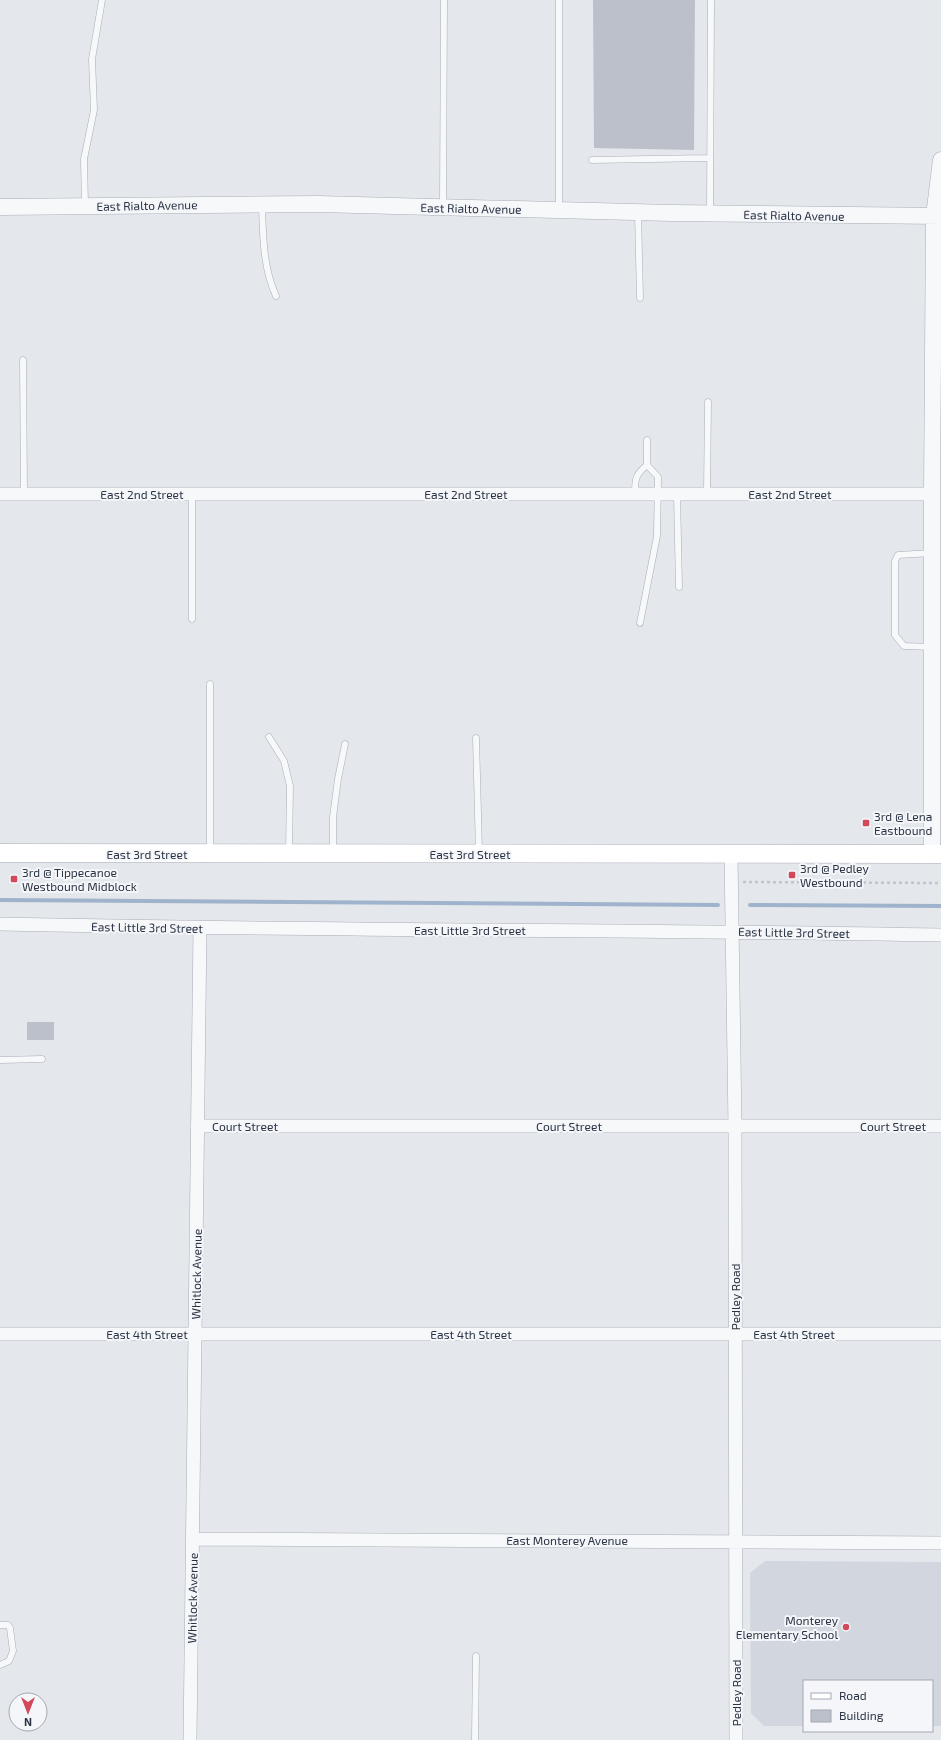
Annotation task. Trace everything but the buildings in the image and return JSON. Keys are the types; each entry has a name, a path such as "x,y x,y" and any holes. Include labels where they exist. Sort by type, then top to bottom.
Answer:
{"main road":[{"name":"East 3rd Street","path":"0,853 936,854"}],"street":[{"path":"936,854 932,647 936,624 932,553 936,526 932,494 937,216 941,160"},
{"name":"East Rialto Avenue","path":"0,207 262,204 710,214 937,216"},
{"name":"East 2nd Street","path":"0,494 932,494"},
{"name":"Pedley Road","path":"731,854 735,1126 736,1740"},
{"name":"East Little 3rd Street","path":"0,924 200,928 732,931 941,935"},
{"name":"Whitlock Avenue","path":"190,1740 200,928"},
{"name":"Court Street","path":"197,1126 941,1126"},
{"name":"East 4th Street","path":"0,1334 941,1334"},
{"name":"East Monterey Avenue","path":"193,1539 941,1543"}],"lane":[{"path":"85,206 84,159 94,110 92,59 102,0"},
{"path":"443,208 444,0"},
{"path":"559,0 559,210"},
{"path":"710,214 711,0"},
{"path":"592,160 710,158"},
{"path":"262,204 266,267 276,296"},
{"path":"638,212 640,298"},
{"path":"23,360 24,494"},
{"path":"707,494 708,402"},
{"path":"640,623 657,536 659,494 658,477 647,465 647,440"},
{"path":"635,494 635,481 638,472 647,465"},
{"path":"192,494 192,619"},
{"path":"678,494 679,588"},
{"path":"932,553 898,556 895,561 895,634 904,646 932,647"},
{"path":"210,684 210,854"},
{"path":"269,737 284,761 290,786 289,853"},
{"path":"476,738 479,854"},
{"path":"333,854 333,817 338,779 345,744"},
{"path":"0,1060 42,1060"},
{"path":"0,1624 8,1625 12,1630 13,1652 9,1661 0,1664"},
{"path":"475,1740 476,1656"}],"path":[{"path":"732,882 941,883"}],"shaded area":[{"name":"Monterey Elementary School","path":"765,1561 941,1562 941,1726 933,1726 933,1680 803,1680 803,1726 764,1726 751,1713 750,1573"}],"waterway":[{"path":"0,900 718,905"},
{"path":"750,905 941,906"}],"place":[{"name":"3rd @ Lena Eastbound","path":"866,823"},
{"name":"3rd @ Pedley Westbound","path":"792,875"},
{"name":"3rd @ Tippecanoe Westbound Midblock","path":"14,879"},
{"name":"Monterey Elementary School","path":"846,1627"}]}
